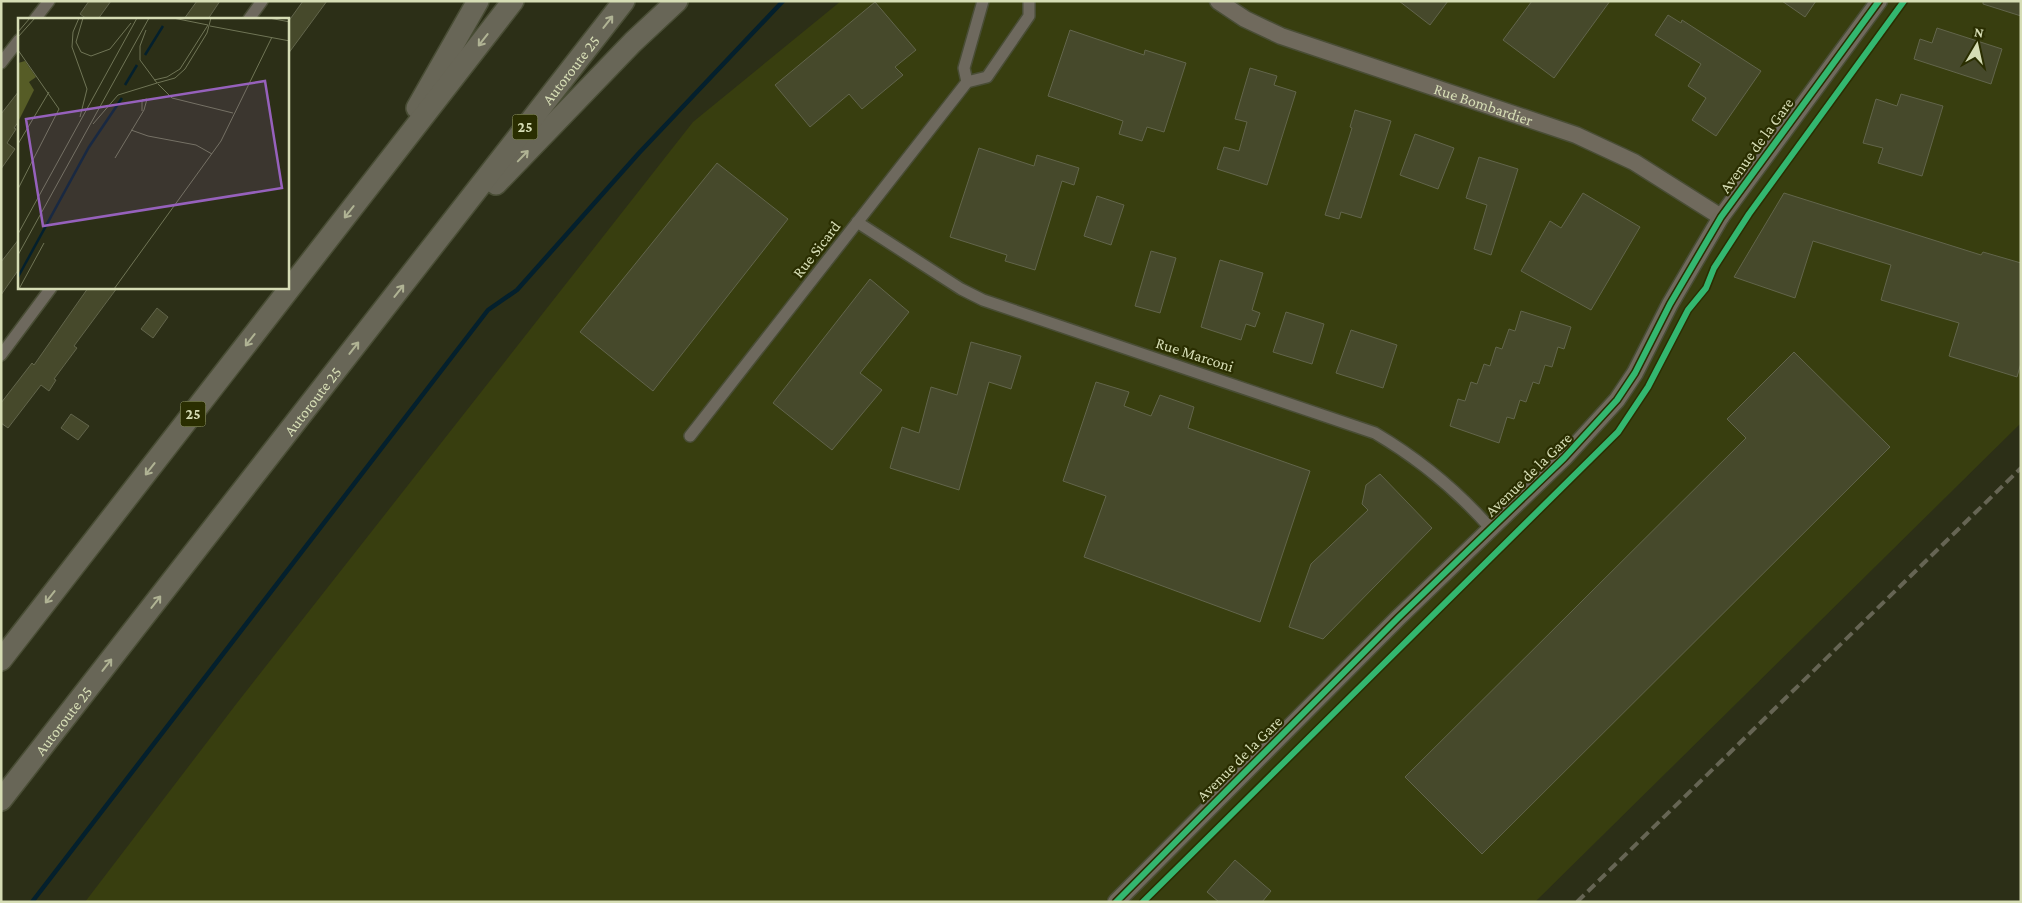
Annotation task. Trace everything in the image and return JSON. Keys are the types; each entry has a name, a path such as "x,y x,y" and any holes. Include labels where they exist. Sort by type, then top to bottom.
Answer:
{"highway":[{"path":"379,174 478,1"},
{"name":"25","path":"1,660 513,1"},
{"name":"Autoroute 25","path":"1,800 624,1"},
{"path":"428,254 632,42 677,1"}],"street":[{"path":"37,18 49,1"},
{"path":"250,18 262,1"},
{"path":"968,82 964,68 983,1"},
{"name":"Rue Sicard","path":"690,436 968,82 987,77 1029,16 1029,1"},
{"name":"Rue Bombardier","path":"1218,1 1244,19 1281,36 1584,138 1634,162 1721,217"},
{"name":"Avenue de la Gare","path":"1116,902 1224,791 1580,442 1617,400 1721,217 1878,1"},
{"path":"1,63 18,41"},
{"name":"Rue Marconi","path":"857,222 961,289 983,300 1375,433 1418,460 1467,501 1491,529"},
{"path":"1,354 50,289"}],"shaded area":[{"path":"841,1 2021,1 2021,423 1535,902 85,902 237,703 693,122"}],"building":[{"path":"89,1 111,1 99,18 86,18 80,14"},
{"path":"197,1 220,1 209,18 185,18"},
{"path":"303,1 327,1 289,53 289,21"},
{"path":"1399,1 1448,1 1430,25"},
{"path":"1532,1 1610,1 1554,78 1503,40"},
{"path":"1782,1 1816,1 1805,17"},
{"path":"1983,1 2021,1 2021,16 1983,4"},
{"path":"875,2 916,50 895,67 903,75 862,109 849,94 810,127 775,85"},
{"path":"1668,15 1681,23 1682,20 1761,71 1716,136 1692,120 1706,98 1688,86 1701,64 1655,35"},
{"path":"1937,28 2002,49 1991,84 1914,59 1920,39 1932,43"},
{"path":"1070,30 1144,55 1145,50 1186,63 1164,132 1147,127 1142,141 1119,134 1123,121 1048,96"},
{"path":"1250,68 1277,76 1274,85 1296,92 1267,185 1217,169 1224,147 1239,151 1247,122 1235,119"},
{"path":"18,92 18,122 7,143 15,149 1,169 1,114"},
{"path":"1901,94 1943,106 1922,176 1878,163 1883,148 1863,143 1876,99 1897,106"},
{"path":"1355,110 1391,121 1361,218 1341,212 1339,219 1325,215 1352,128 1350,127"},
{"path":"1415,134 1454,148 1438,189 1400,175"},
{"path":"979,148 1034,166 1037,155 1079,168 1074,185 1062,181 1035,270 1005,261 1007,255 950,237"},
{"path":"1479,157 1518,169 1491,255 1474,249 1487,205 1466,198"},
{"path":"717,163 788,219 653,391 580,332"},
{"path":"1583,193 1640,227 1591,310 1521,271 1550,221 1561,228"},
{"path":"1784,193 1981,255 1983,252 2021,263 2021,363 2017,377 1949,356 1959,323 1881,300 1891,265 1813,241 1795,298 1734,277"},
{"path":"1097,196 1124,205 1111,245 1084,236"},
{"path":"18,240 18,270 1,295 1,262"},
{"path":"1151,251 1176,258 1160,313 1135,306"},
{"path":"1220,260 1263,273 1252,310 1260,313 1255,327 1246,324 1241,340 1201,327"},
{"path":"870,279 909,312 860,373 882,390 832,450 773,403"},
{"path":"87,289 116,289 74,346 77,348 54,379 56,380 49,391 41,385 8,428 1,423 1,403 32,363 34,365"},
{"path":"157,308 168,317 153,338 141,329"},
{"path":"1521,311 1571,327 1564,349 1558,347 1552,367 1545,365 1539,384 1533,382 1526,402 1520,400 1514,419 1507,417 1499,443 1450,426 1458,399 1465,401 1471,382 1477,384 1484,364 1490,366 1496,347 1502,349 1509,329 1515,331"},
{"path":"1286,312 1324,324 1312,364 1273,352"},
{"path":"1351,330 1397,345 1383,388 1336,373"},
{"path":"971,342 1021,356 1011,389 989,382 959,490 890,468 902,427 919,433 931,387 957,395"},
{"path":"1794,352 1890,447 1482,854 1405,777 1746,438 1727,419"},
{"path":"1096,382 1129,392 1124,406 1151,416 1160,395 1194,407 1188,428 1310,471 1260,622 1084,557 1106,496 1063,481"},
{"path":"71,414 89,426 78,440 61,428"},
{"path":"1380,474 1432,528 1323,639 1289,627 1311,564 1368,510 1362,504 1366,485"},
{"path":"1235,860 1271,891 1262,902 1219,902 1207,892"}],"waterway":[{"path":"32,902 488,310 517,290 639,153 783,1"}],"railway":[{"path":"1577,902 2021,468"}],"cycle path":[{"path":"1116,902 1398,618 1564,458 1617,400 1635,373 1670,304 1721,217 1879,1"},
{"path":"1143,902 1618,432 1648,387 1688,310 1706,288 1714,268 1749,214 1904,1"}]}
